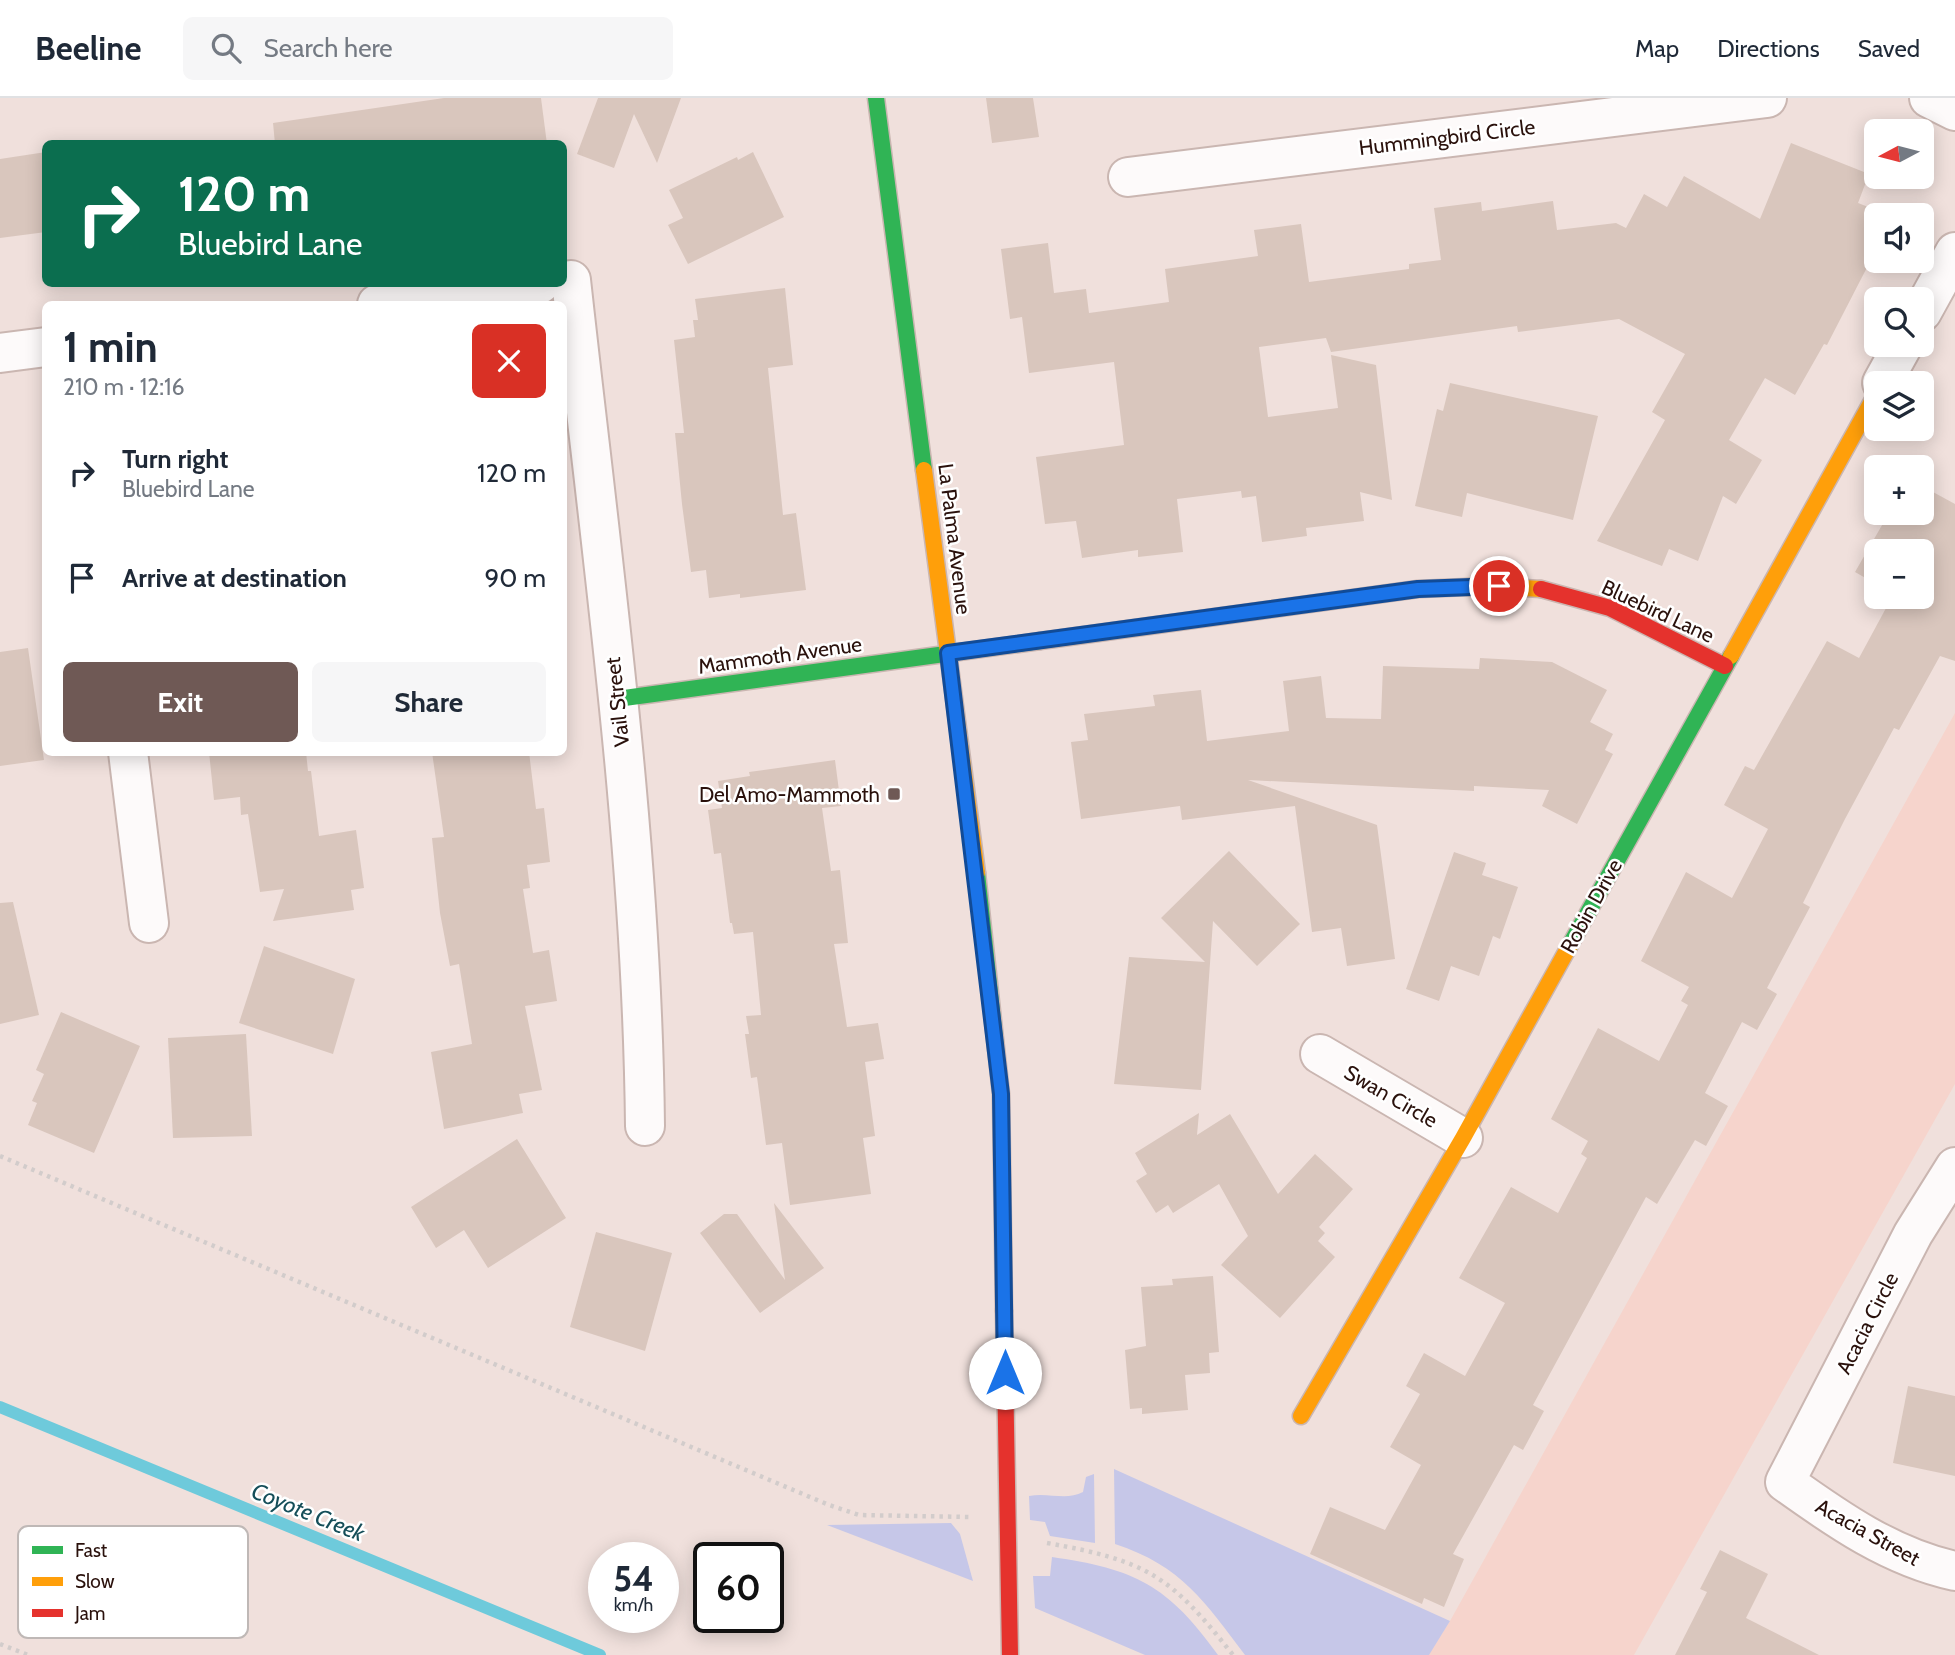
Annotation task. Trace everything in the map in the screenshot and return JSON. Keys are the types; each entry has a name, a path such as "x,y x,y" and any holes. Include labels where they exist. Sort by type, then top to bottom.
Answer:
{"street":[{"name":"La Palma Avenue","path":"876,98 948,653 1001,1094 1005,1530 1010,1655"},
{"name":"Hummingbird Circle","path":"1128,177 1767,98"},
{"path":"1929,98 1955,111"},
{"path":"1934,290 1955,252"},
{"path":"401,301 511,287"},
{"name":"Vail Street","path":"567,344 618,699 644,1013 645,1126"},
{"path":"0,353 42,348"},
{"name":"Robin Drive","path":"1301,1416 1463,1138 1864,416"},
{"name":"Bluebird Lane","path":"948,653 1418,589 1480,585 1536,588 1581,598 1623,613 1725,666"},
{"name":"Mammoth Avenue","path":"618,699 948,653"},
{"path":"128,756 149,923"},
{"name":"Swan Circle","path":"1320,1054 1463,1138"},
{"name":"Acacia Circle","path":"1785,1482 1913,1234 1955,1167"},
{"name":"Acacia Street","path":"1785,1482 1876,1542 1923,1564 1955,1571"}],"path":[{"path":"0,1156 829,1505 859,1515 971,1517"},
{"path":"1005,1530 1034,1541 1107,1554 1149,1571 1172,1586 1198,1611 1233,1655"},
{"path":"0,1644 28,1655"}],"shaded area":[{"path":"1955,713 1955,1084 1634,1655 1428,1655 1450,1621"},
{"path":"1114,1469 1450,1621 1429,1655 1245,1655 1204,1602 1175,1575 1158,1563 1115,1544"},
{"path":"1094,1474 1095,1543 1050,1536 1045,1522 1030,1520 1029,1496 1077,1495 1083,1492 1086,1477"},
{"path":"951,1523 960,1534 973,1581 827,1525"},
{"path":"1052,1557 1106,1568 1147,1584 1183,1612 1218,1655 1145,1655 1035,1608 1033,1576 1050,1576"}],"building":[{"path":"444,98 541,98 546,140 275,140 273,123"},
{"path":"598,98 681,98 657,163 634,114 614,168 577,154"},
{"path":"986,98 1033,98 1039,137 992,143"},
{"path":"1791,143 1864,172 1864,187 1858,203 1864,205 1864,273 1827,345 1824,344 1795,395 1765,378 1729,440 1762,460 1736,504 1723,496 1698,561 1669,549 1662,566 1597,541 1665,420 1652,412 1685,354 1619,319 1518,332 1517,326 1331,352 1326,338 1259,347 1268,417 1338,408 1331,355 1376,365 1392,500 1360,492 1364,521 1306,528 1307,536 1262,542 1256,496 1242,498 1241,491 1177,499 1183,552 1138,557 1138,550 1082,558 1076,521 1045,524 1036,457 1124,445 1114,362 1029,373 1022,317 1010,319 1001,249 1048,243 1054,293 1086,289 1089,313 1169,302 1165,269 1258,256 1254,230 1301,224 1309,282 1409,269 1409,264 1441,260 1434,208 1481,202 1482,211 1553,201 1557,230 1616,223 1626,228 1644,194 1667,207 1684,176 1760,219"},
{"path":"753,152 784,217 688,264 668,225 683,218 669,190"},
{"path":"42,153 42,233 0,238 0,159"},
{"path":"785,288 793,365 768,368 783,515 796,513 806,590 740,598 740,594 709,598 706,570 691,572 675,433 684,433 674,340 695,337 693,320 698,320 695,299"},
{"path":"1450,383 1598,416 1573,520 1467,493 1462,517 1415,506 1437,409 1443,411"},
{"path":"1934,493 1955,504 1955,661 1940,656 1899,730 1894,728 1845,819 1803,903 1810,907 1767,988 1777,994 1757,1030 1742,1022 1705,1093 1728,1106 1706,1146 1695,1140 1657,1204 1646,1197 1533,1405 1544,1411 1523,1450 1514,1445 1453,1554 1464,1559 1444,1607 1424,1598 1422,1604 1310,1554 1330,1507 1385,1530 1421,1465 1390,1447 1420,1394 1406,1386 1424,1353 1465,1376 1505,1303 1459,1278 1511,1187 1558,1213 1587,1158 1581,1154 1588,1141 1551,1119 1598,1028 1659,1061 1688,1005 1681,1001 1689,987 1641,961 1686,872 1732,898 1768,829 1724,805 1745,766 1754,770 1827,641 1859,658 1886,609 1934,609 1934,539 1874,539 1882,525 1934,525"},
{"path":"1864,556 1864,577 1855,572"},
{"path":"28,648 44,760 0,766 0,652"},
{"path":"1480,658 1552,662 1607,690 1590,722 1613,734 1605,750 1613,754 1577,824 1542,806 1549,790 1474,786 1474,791 1248,780 1377,825 1395,959 1347,966 1341,928 1312,932 1295,806 1182,820 1180,806 1081,819 1071,742 1088,740 1084,714 1155,706 1153,695 1201,690 1207,741 1289,731 1283,681 1321,676 1326,718 1381,719 1383,666 1479,669"},
{"path":"209,756 306,756 308,771 311,771 319,836 356,830 364,888 351,890 354,910 273,921 284,889 260,892 248,814 241,815 240,797 214,800"},
{"path":"433,756 529,756 536,809 544,808 550,862 527,865 530,888 523,889 533,953 549,950 557,1001 525,1006 542,1090 519,1094 523,1113 444,1129 431,1052 472,1044 459,964 450,966 440,913 432,838 444,837"},
{"path":"835,760 841,806 822,808 831,871 840,870 848,943 834,944 847,1027 878,1023 884,1059 865,1062 875,1136 863,1138 871,1194 790,1205 782,1143 766,1145 757,1077 751,1078 745,1034 749,1034 746,1016 761,1015 753,932 734,934 730,923 721,853 714,854 708,810 722,808 718,781 750,776 749,772"},
{"path":"1229,851 1300,924 1257,966 1213,921 1201,1090 1114,1084 1129,957 1205,962 1161,918"},
{"path":"1454,852 1486,863 1482,875 1518,887 1500,939 1493,936 1479,976 1451,966 1439,1001 1406,989"},
{"path":"13,902 39,1015 0,1024 0,903"},
{"path":"264,946 355,979 333,1054 239,1023"},
{"path":"61,1012 140,1046 94,1153 28,1125 37,1103 32,1101 44,1074 36,1070"},
{"path":"246,1034 252,1136 173,1138 168,1038"},
{"path":"1199,1113 1197,1135 1230,1114 1278,1194 1315,1154 1353,1189 1319,1227 1325,1233 1318,1241 1335,1257 1280,1318 1221,1265 1248,1236 1219,1184 1173,1213 1168,1205 1156,1213 1136,1181 1147,1174 1135,1153"},
{"path":"517,1139 566,1218 488,1268 464,1230 436,1248 411,1207"},
{"path":"774,1203 824,1268 760,1313 700,1233 724,1214 737,1214 785,1280"},
{"path":"596,1232 672,1253 645,1351 570,1327"},
{"path":"1213,1276 1219,1352 1209,1353 1210,1373 1185,1375 1188,1410 1142,1414 1142,1408 1130,1409 1125,1350 1146,1346 1141,1287 1173,1285 1172,1279"},
{"path":"1908,1386 1955,1396 1955,1476 1893,1463"},
{"path":"1720,1550 1768,1574 1746,1618 1819,1655 1675,1655 1707,1592 1700,1589"}],"waterway":[{"name":"Coyote Creek","path":"0,1407 600,1655"}],"traffic: fast":[{"path":"876,98 924,470"},
{"path":"617,699 1040,641"},
{"path":"1570,945 1731,656"},
{"path":"977,873 1001,1094 1004,1311"}],"traffic: slow":[{"path":"1731,656 1864,416"},
{"path":"924,470 977,873"},
{"path":"1040,641 1418,589 1492,586 1541,589"},
{"path":"1301,1416 1463,1138 1570,945"}],"traffic: jam":[{"path":"1541,589 1610,608 1725,666"},
{"path":"1004,1311 1010,1655"}],"place":[{"name":"Del Amo-Mammoth","path":"894,794"}],"route":[{"path":"1005,1373 1001,1094 948,653 1418,589 1499,586"}]}
